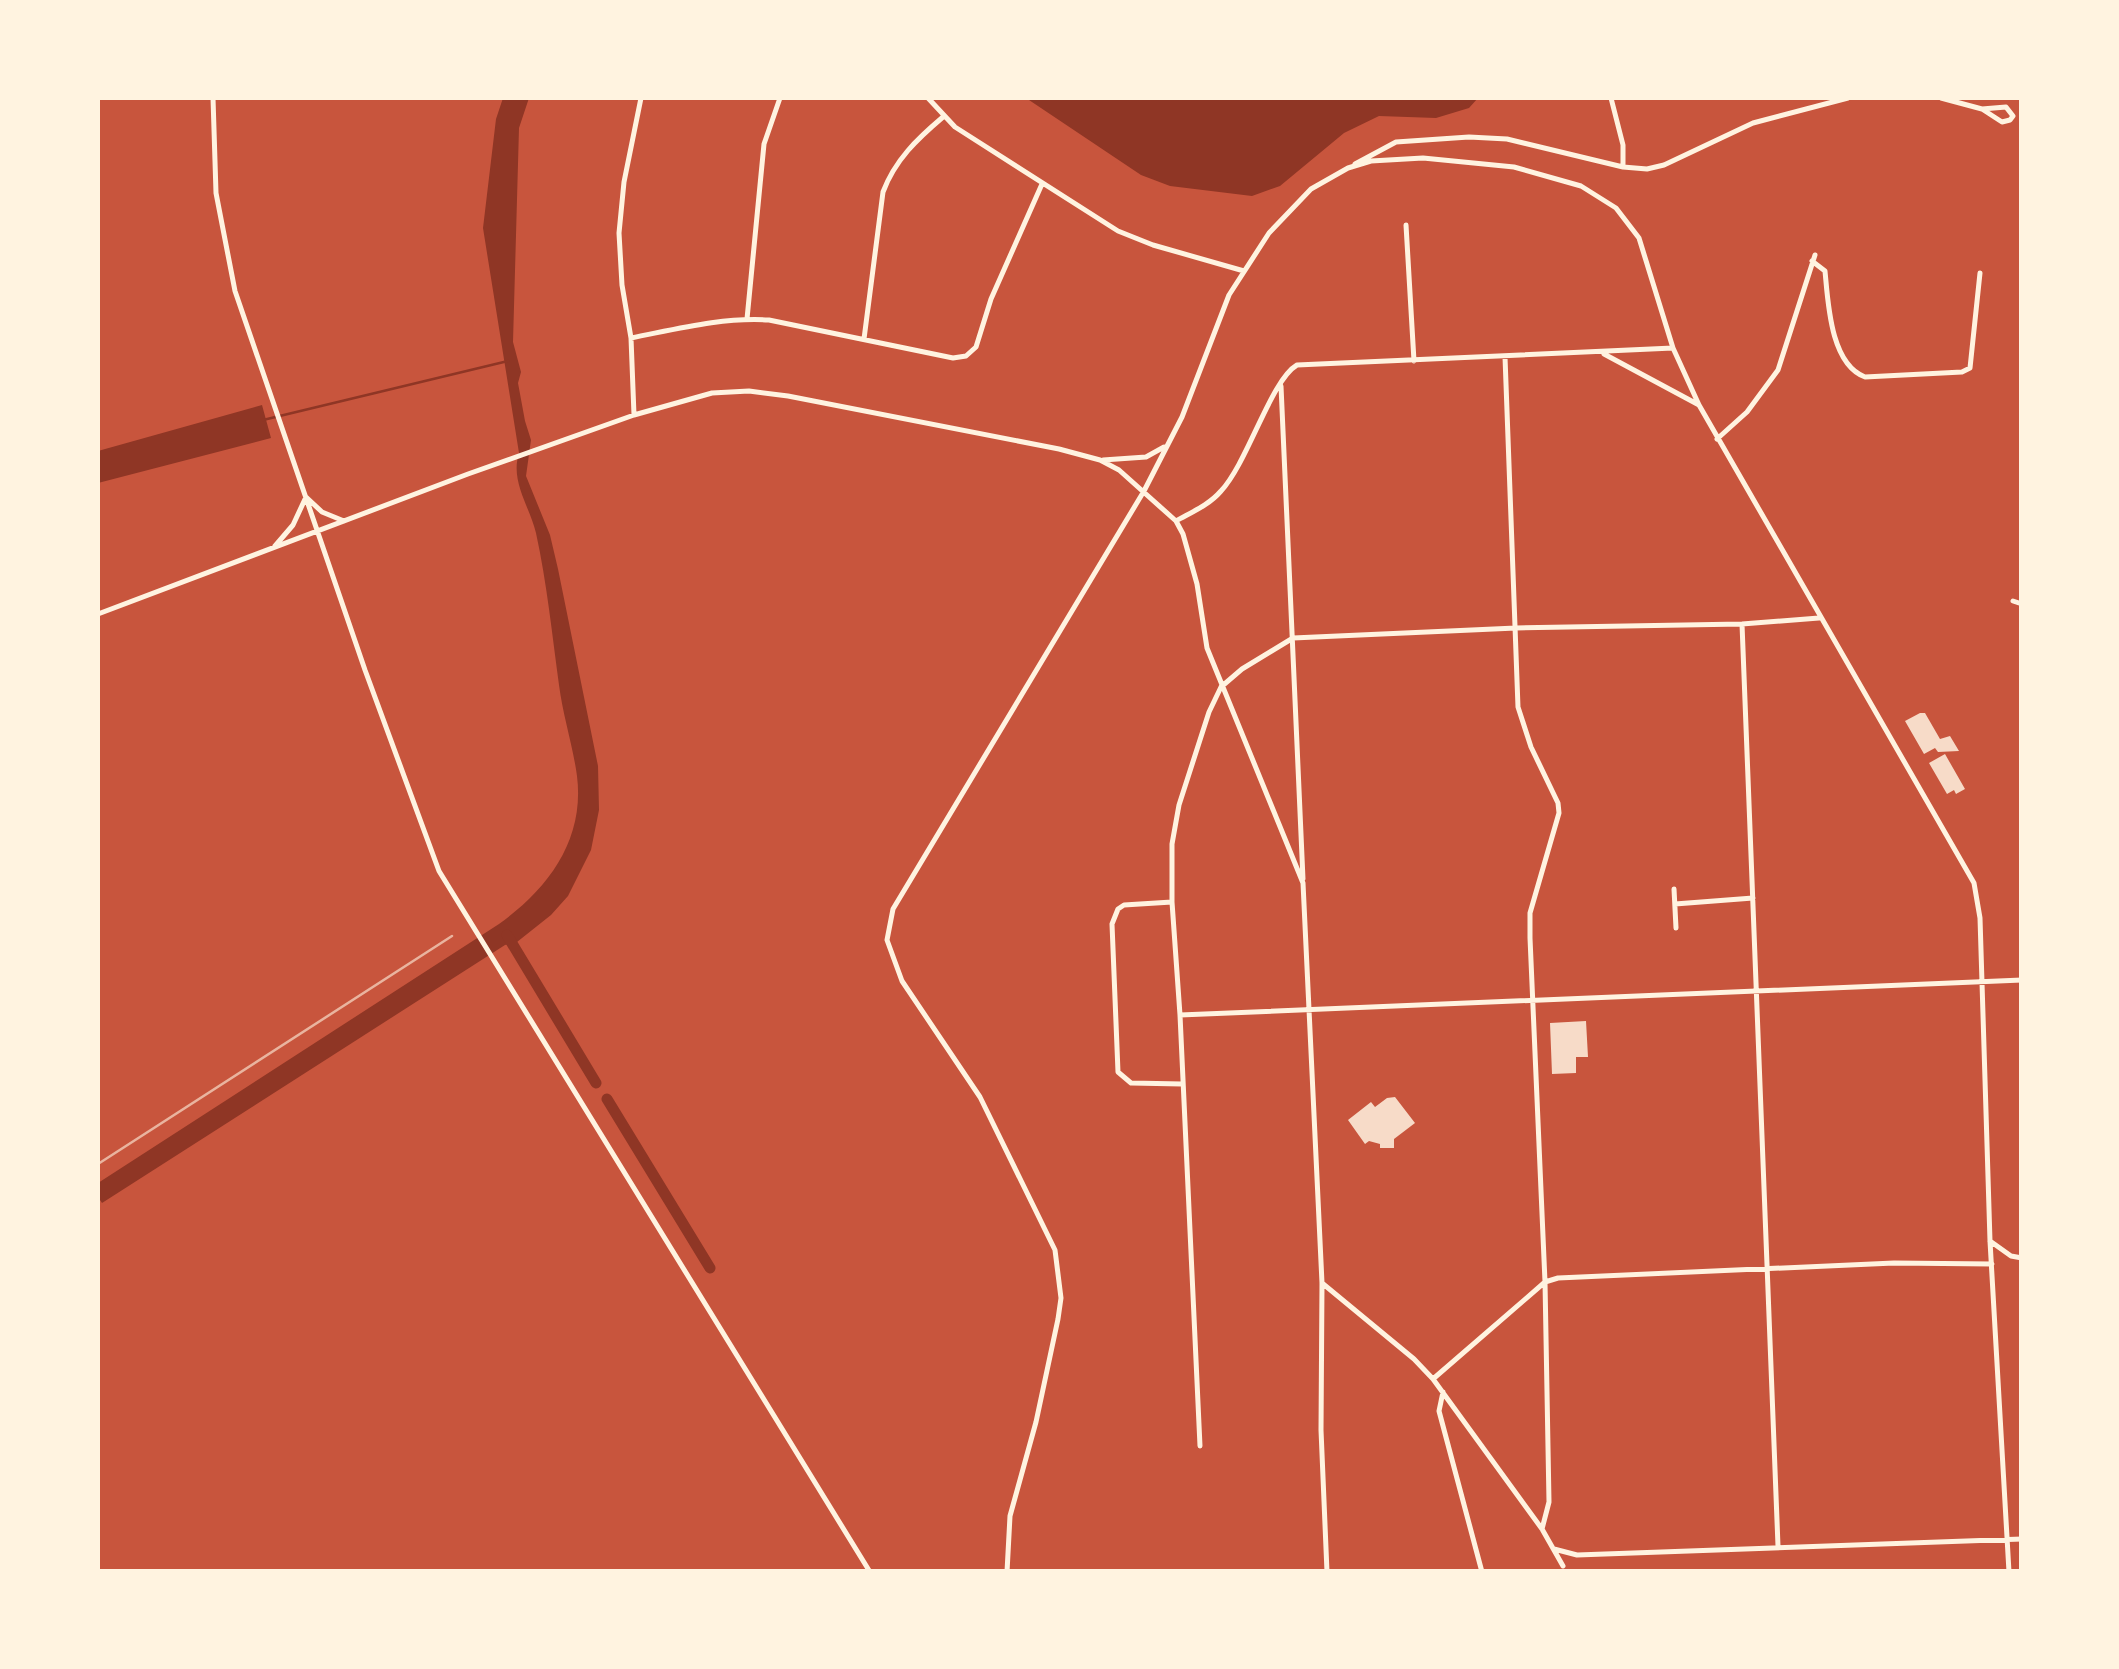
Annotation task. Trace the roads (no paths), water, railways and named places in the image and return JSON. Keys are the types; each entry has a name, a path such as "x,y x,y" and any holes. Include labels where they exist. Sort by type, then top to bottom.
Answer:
{"street":[{"path":"213,98 216,193 235,291 438,871 870,1572"},
{"path":"634,415 620,215 640,98"},
{"path":"747,319 764,144 780,98"},
{"path":"928,98 942,116 1042,184 1132,237 1244,270"},
{"path":"1008,1572 1010,1516 1036,1422 1058,1319 1061,1298 1055,1250 980,1097 902,981 892,960 888,926 907,882 984,761 1144,491 1182,416 1229,295 1292,206 1311,189 1396,142 1469,137 1507,139 1640,169 1664,164 1753,123 1848,98"},
{"path":"1941,98 1982,110 2002,122 2013,116 2006,107 1982,110"},
{"path":"1612,101 1623,145 1623,166"},
{"path":"864,339 882,192 904,153 942,116"},
{"path":"1348,168 1423,158 1514,168 1581,186 1616,208 1639,238 1673,348 1699,406 1968,867 1978,896 1990,1241 2004,1540 2009,1572"},
{"path":"631,338 747,319 959,358 976,347 991,299 1042,184"},
{"path":"1406,225 1414,361"},
{"path":"1717,439 1747,412 1778,370 1814,258 1825,270 1826,301 1846,361 1858,374 1866,376 1967,371 1972,364 1980,273"},
{"path":"1176,521 1223,490 1246,454 1280,383 1292,368 1302,364 1673,348"},
{"path":"1602,352 1699,406"},
{"path":"1505,357 1521,722 1558,802 1559,814 1530,913 1545,1282 1549,1502 1542,1530"},
{"path":"1280,383 1322,1283 1321,1430 1327,1572"},
{"path":"98,614 468,474 634,415 712,393 749,391 788,396 1059,449 1100,460 1119,470 1176,521 1190,551 1206,644 1221,687 1303,884"},
{"path":"1100,460 1146,457 1167,445"},
{"path":"306,497 322,512 347,522"},
{"path":"271,550 294,524 306,497"},
{"path":"2013,601 2022,604"},
{"path":"1200,1446 1172,902 1174,825 1221,687 1242,669 1293,638 1516,628 1742,624 1820,618"},
{"path":"1742,624 1778,1546"},
{"path":"1674,888 1676,928"},
{"path":"1675,904 1753,898"},
{"path":"1172,902 1124,905 1114,915 1118,1072 1131,1082 1182,1084"},
{"path":"1180,1015 2022,980"},
{"path":"1990,1241 2010,1256 2022,1258"},
{"path":"1433,1379 1545,1282 1558,1278 1894,1263 1992,1264"},
{"path":"1322,1283 1433,1379 1564,1566"},
{"path":"1442,1392 1438,1411 1482,1572"},
{"path":"1554,1550 1577,1556 2022,1539"}],"waterway":[{"path":"1568,98 1576,98"},
{"path":"263,420 508,361"},
{"path":"507,935 596,1083"},
{"path":"607,1099 710,1268"}],"railway":[{"path":"98,1164 452,936"}]}
